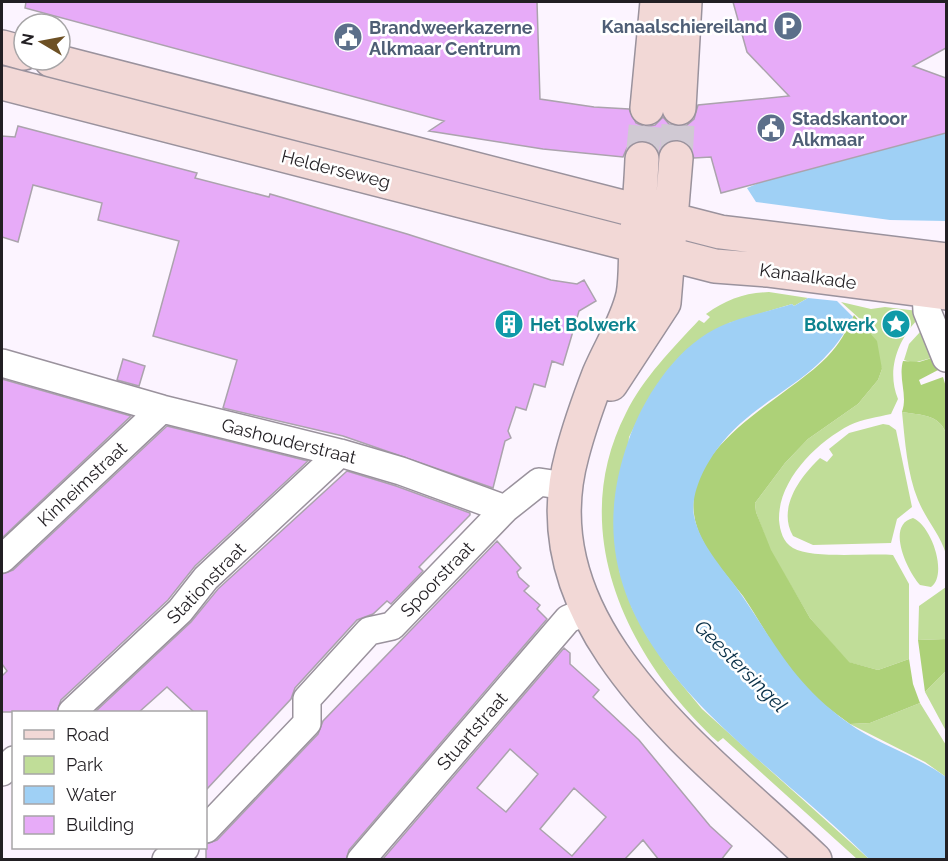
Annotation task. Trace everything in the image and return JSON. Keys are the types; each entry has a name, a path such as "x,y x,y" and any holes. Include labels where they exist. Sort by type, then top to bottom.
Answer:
{"main road":[{"path":"646,108 657,2"},
{"path":"679,108 685,2"},
{"name":"Helderseweg","path":"72,65 672,219"},
{"name":"Helderseweg","path":"2,83 670,254"},
{"path":"642,159 633,294 599,375 580,430 566,486 568,550 587,612 612,652 679,733 800,855"},
{"path":"580,430 664,303 670,254 676,159"},
{"name":"Kanaalkade","path":"672,219 936,293"},
{"name":"Kanaalkade","path":"670,254 715,266 946,260"}],"street":[{"path":"936,293 927,311 946,358"},
{"name":"Gashouderstraat","path":"2,363 162,409 340,453 401,471 505,509"},
{"name":"Kinheimstraat","path":"2,559 162,409"},
{"name":"Stationstraat","path":"73,711 180,611 206,578 340,453"},
{"path":"505,509 539,482 566,486"},
{"name":"Spoorstraat","path":"207,828 307,723 307,699 369,632 392,626 505,509"},
{"name":"Stuartstraat","path":"362,860 568,619 587,612"},
{"path":"166,860 183,849"}],"green space":[{"path":"769,292 808,298 794,306 792,304 729,323 649,398 629,437 619,570 632,608 648,638 669,669 702,709 869,859 857,859 723,738 718,742 686,709 657,672 633,633 615,591 605,548 602,503 609,458 626,413 641,387 699,320 704,323 710,317 706,314 736,298"},
{"path":"841,302 871,309 885,307 918,311 919,318 905,335 896,356 893,377 898,399 891,414 850,425 837,432 813,452 792,477 785,491 780,505 779,520 784,539 793,548 802,551 826,555 893,555 909,584 909,659 878,670 848,662 810,618 770,550 755,503 785,463 808,439 858,404 878,380 882,369 860,319"},
{"path":"854,315 877,341 882,369 878,380 858,404 808,439 785,463 755,503 756,512 771,550 810,618 849,662 878,670 909,659 913,684 920,703 870,723 850,724 822,704 790,670 743,596 707,548 694,514 695,489 705,466 721,444 827,357 842,337"},
{"path":"920,332 926,332 935,357 913,363 904,360 909,344"},
{"path":"935,357 940,369 919,380 921,385 943,377 946,387 946,433 939,422 934,419 902,412 904,406 903,361 919,362"},
{"path":"902,412 934,419 939,422 946,433 946,554 914,490 907,457"},
{"path":"883,424 896,430 912,507 897,519 891,543 813,545 793,536 789,525 789,504 805,474 820,458 827,462 833,455 829,449 849,433"},
{"path":"913,518 926,530 936,551 938,572 936,581 931,587 920,585 915,579 902,549 901,530 905,522"},
{"path":"946,587 946,639 918,640 919,606"},
{"path":"946,639 946,671 925,692 918,640"},
{"path":"946,671 946,731 925,692"},
{"path":"920,703 946,745 946,777 925,762 850,724 870,723"}],"water":[{"path":"946,102 946,221 890,220 756,202 747,188"},
{"name":"Geestersingel","path":"808,298 837,301 853,317 840,340 824,358 807,374 751,414 718,448 696,489 694,516 697,528 715,559 778,650 813,693 859,730 946,777 946,859 869,859 724,728 679,681 643,631 620,575 614,512 628,442 642,410 661,378 686,350 715,329 753,315 792,304 794,306"}],"building":[{"path":"26,2 537,2 540,99 594,107 629,109 636,123 645,127 655,125 663,117 669,124 679,127 687,125 694,119 698,105 789,96 747,52 733,2 946,2 946,48 913,66 946,78 946,133 721,193 711,157 694,158 687,143 678,139 668,141 659,152 652,143 643,140 634,142 627,148 623,157 543,149 429,131 444,121 72,21 72,12 40,12 25,8"},
{"path":"18,126 197,173 195,178 269,197 270,194 407,234 551,280 577,284 584,280 596,301 579,311 563,365 552,361 545,387 534,384 526,410 516,407 508,431 511,438 505,441 493,488 343,436 223,408 237,360 153,336 179,241 98,220 102,203 33,185 18,242 2,237 2,136 15,137"},
{"path":"123,359 145,366 139,386 117,380"},
{"path":"2,379 131,416 2,538"},
{"path":"167,426 308,461 195,566 168,600 61,700 57,711 2,712 2,676 7,671 2,664 2,574 13,570"},
{"path":"347,471 470,513 419,567 423,571 391,604 387,601 373,614 357,620 295,688 291,699 207,789 207,711 193,711 167,687 140,711 96,711 191,622 218,589"},
{"path":"497,541 521,568 517,572 519,577 529,586 524,591 540,605 537,609 547,619 349,850 346,860 206,860 207,844 217,840 318,734 323,721"},
{"path":"564,648 570,653 570,664 599,690 593,697 639,740 710,826 732,846 721,860 659,860 643,840 624,860 382,860","holes":["510,749 538,774 506,812 477,788","574,788 606,817 572,856 540,829"]}],"tunnel":[{"path":"642,159 647,108"},
{"path":"676,158 679,108"}],"place":[{"name":"Kanaalschiereiland","path":"788,26"},
{"name":"Brandweerkazerne Alkmaar Centrum","path":"348,37"},
{"name":"Stadskantoor Alkmaar","path":"771,128"},
{"name":"Het Bolwerk","path":"509,324"},
{"name":"Bolwerk","path":"896,324"}]}
